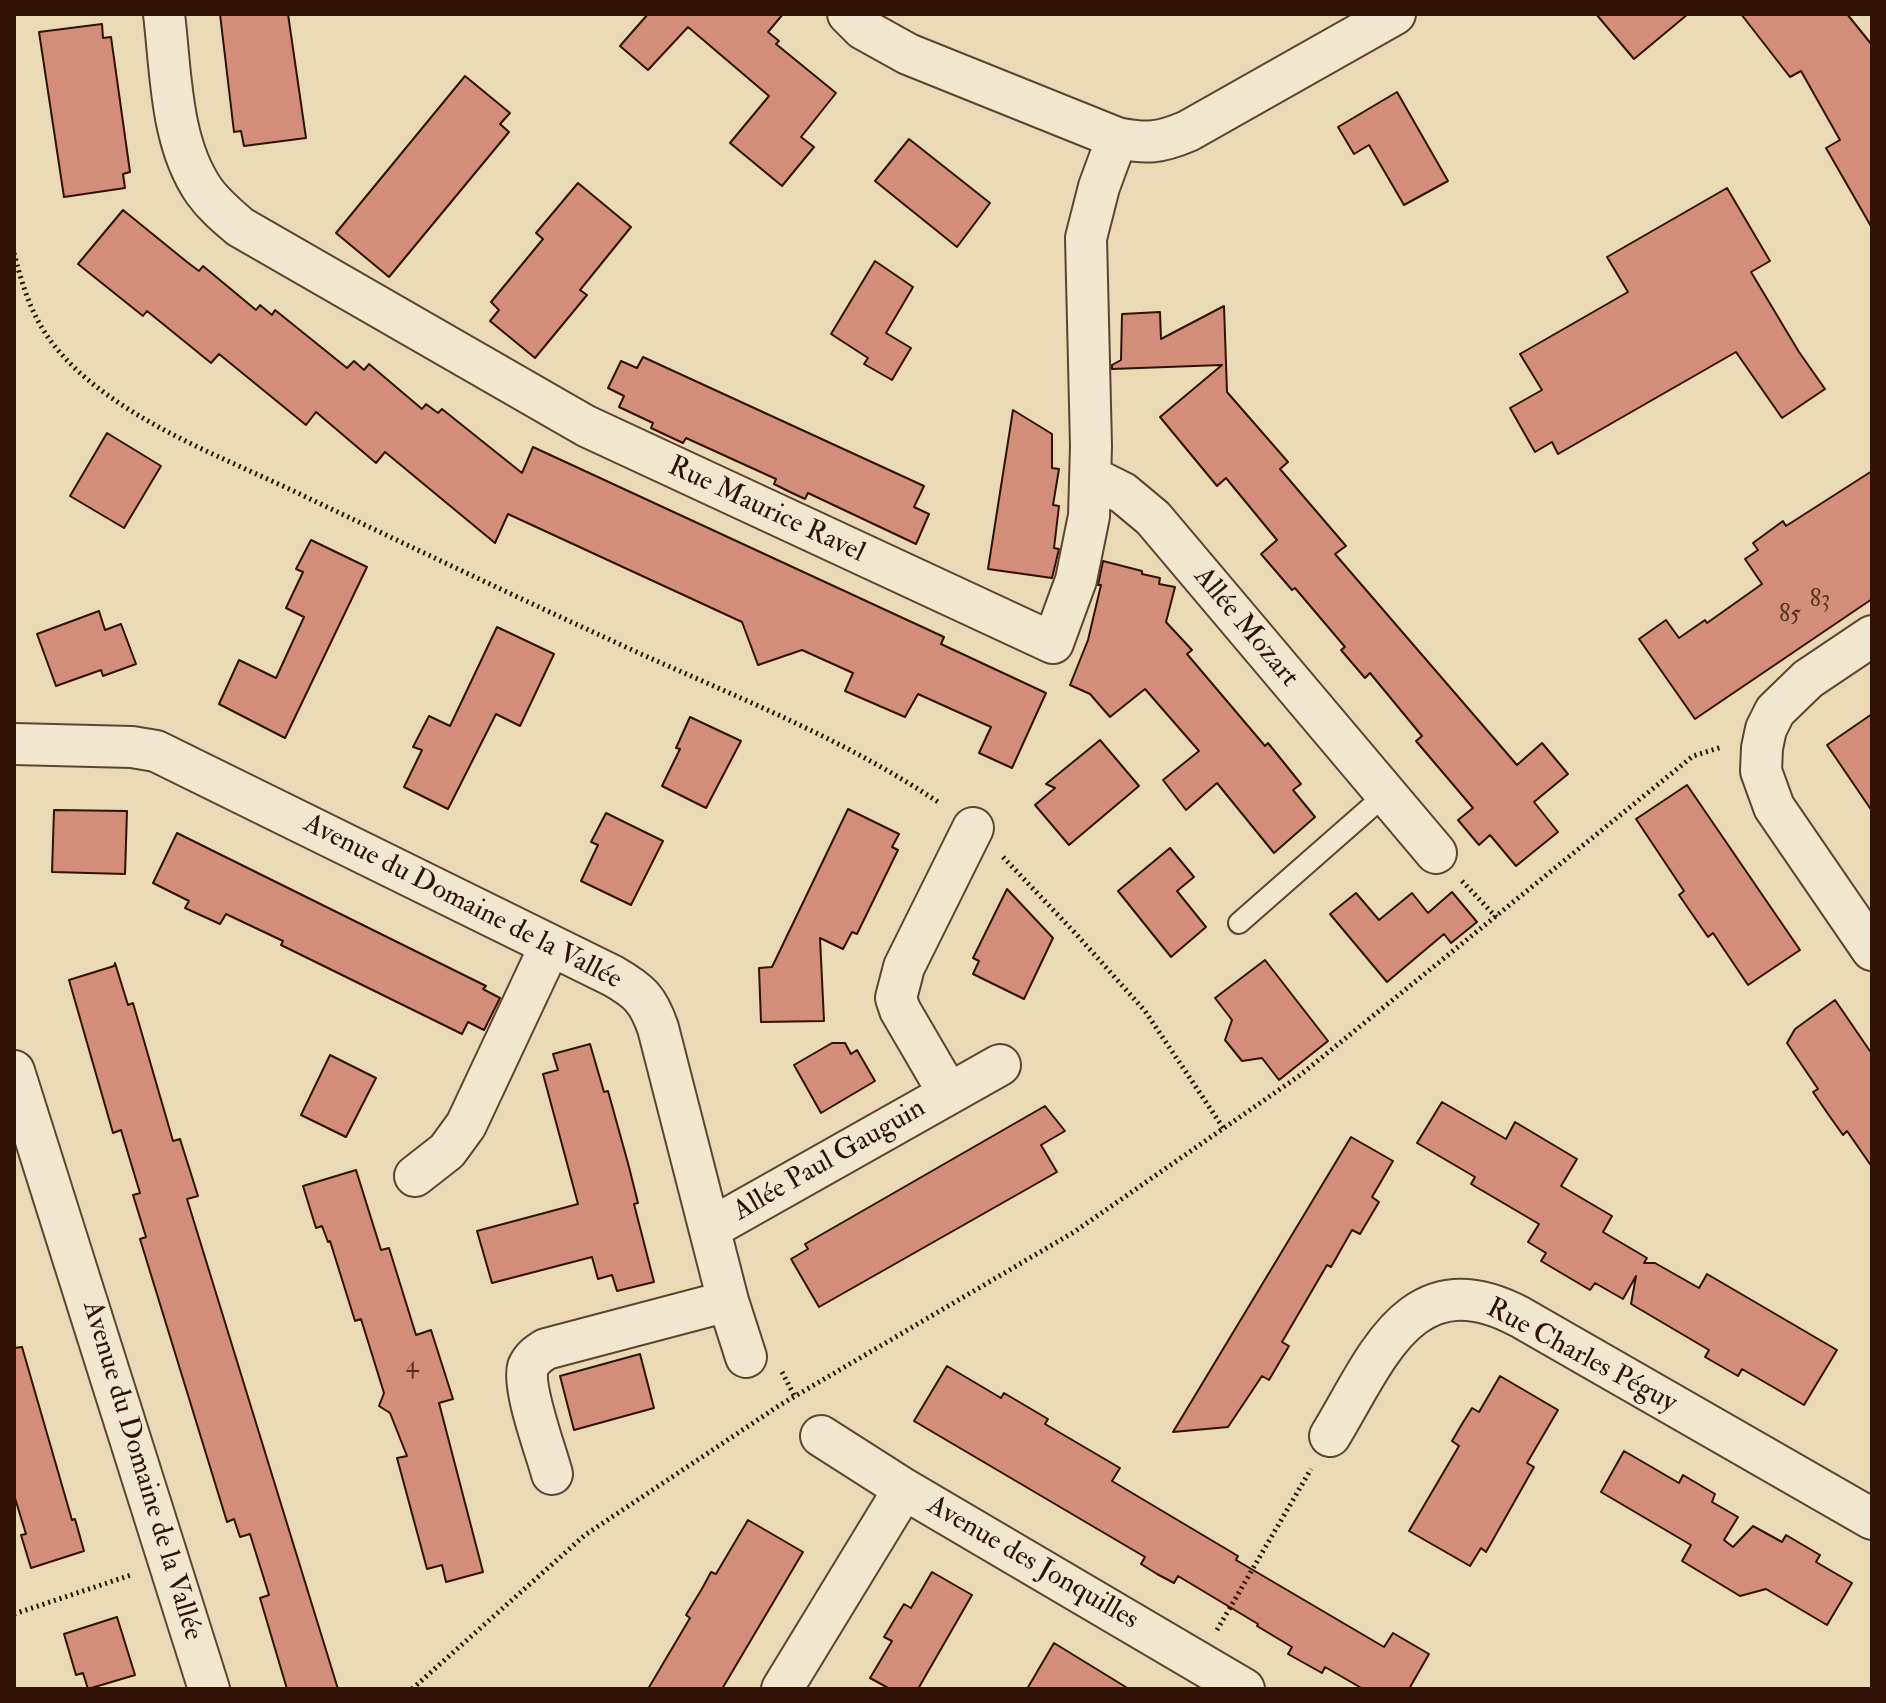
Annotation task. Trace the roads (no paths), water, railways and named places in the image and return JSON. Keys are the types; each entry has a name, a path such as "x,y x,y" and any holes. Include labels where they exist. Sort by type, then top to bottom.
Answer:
{"street":[{"name":"Rue Maurice Ravel","path":"164,14 182,142 189,163 204,190 240,227 508,383 647,457 1053,643 1069,602 1083,550 1091,477 1086,238 1094,202 1117,138"},
{"path":"848,14 863,29 908,54 1117,138 1151,143 1169,140 1395,14"},
{"name":"Allée Mozart","path":"1091,477 1123,493 1153,518 1436,853"},
{"path":"1872,636 1808,679 1775,711 1766,729 1761,771 1774,807 1872,950"},
{"name":"Avenue du Domaine de la Vallée","path":"14,744 120,746 156,751 550,946 640,994 651,1007 728,1301 746,1357"},
{"name":"Allée Paul Gauguin","path":"949,1094 896,998 904,967 973,828"},
{"path":"415,1176 447,1151 466,1125 550,946"},
{"name":"Allée Paul Gauguin","path":"711,1228 1000,1065"},
{"name":"Avenue du Domaine de la Vallée","path":"14,1071 209,1689"},
{"name":"Rue Charles Péguy","path":"1330,1436 1388,1340 1406,1320 1420,1310 1440,1303 1463,1300 1486,1302 1520,1317 1872,1519"},
{"path":"552,1474 526,1376 535,1356 546,1349 728,1301"},
{"name":"Avenue des Jonquilles","path":"821,1436 904,1489 1244,1689"},
{"path":"782,1689 904,1489"}],"lane":[{"path":"1239,923 1386,794"}]}
